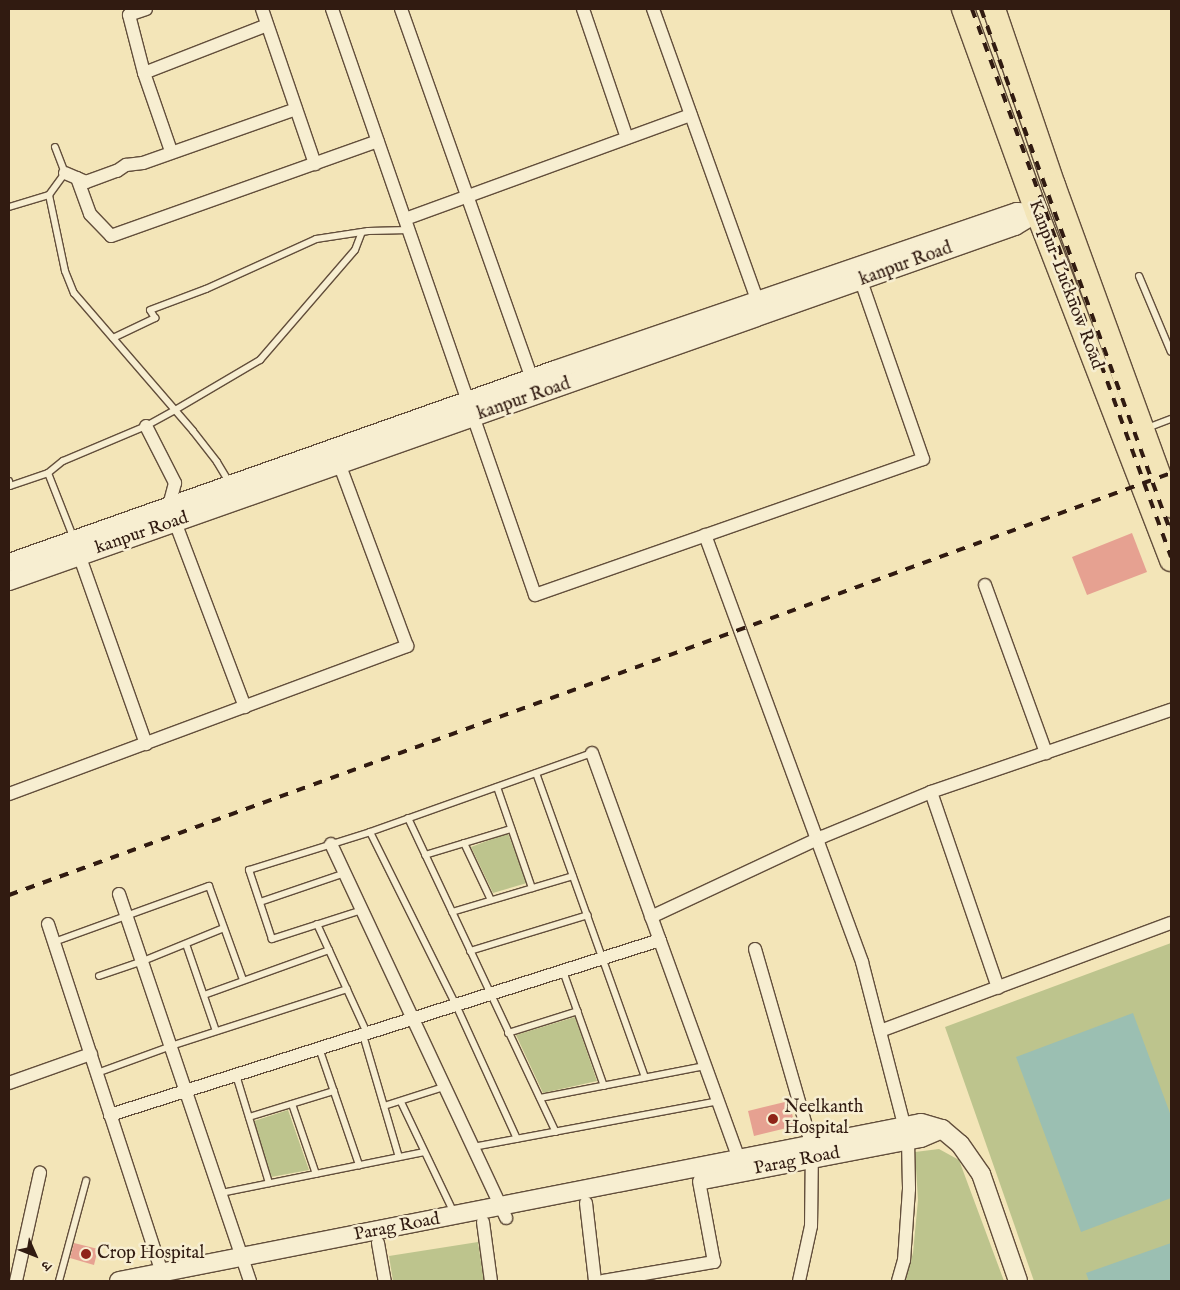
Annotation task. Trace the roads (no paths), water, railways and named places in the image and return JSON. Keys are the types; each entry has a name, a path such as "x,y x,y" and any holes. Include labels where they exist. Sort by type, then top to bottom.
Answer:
{"highway":[{"name":"Kanpur-Lucknow Road","path":"963,9 1037,214 1171,560"},
{"name":"Kanpur-Lucknow Road","path":"994,9 1054,185 1171,506"}],"street":[{"path":"146,9 129,15 144,73 171,151"},
{"path":"262,9 315,164"},
{"path":"332,9 535,595 923,459 861,281"},
{"path":"401,9 532,378"},
{"path":"583,9 627,138"},
{"path":"653,9 760,309"},
{"path":"144,73 268,25"},
{"path":"71,176 86,182 117,171 126,165 143,163 171,151 296,109"},
{"path":"407,224 467,196 691,115"},
{"path":"71,176 90,214 111,236 378,141"},
{"path":"172,514 230,485 337,456 468,401 532,378 760,309 1017,212 1037,214"},
{"name":"kanpur Road","path":"9,581 77,548 172,514 337,456 474,418 760,309 861,281 1015,226 1037,214"},
{"path":"146,426 175,483 172,514 245,707"},
{"path":"9,794 407,646 337,456"},
{"path":"705,535 862,962 906,1134 909,1189 904,1260 898,1281"},
{"path":"9,563 77,548 146,744"},
{"path":"985,586 1046,752"},
{"path":"651,917 818,840 931,792 1171,710"},
{"path":"592,754 742,1166"},
{"path":"931,792 998,988"},
{"path":"331,844 503,1213"},
{"path":"119,894 247,1269"},
{"path":"880,1032 1171,923"},
{"path":"48,924 162,1273"},
{"path":"110,1115 660,940"},
{"path":"755,950 812,1152 811,1226 799,1281"},
{"path":"9,1083 91,1054"},
{"name":"Parag Road","path":"180,1281 483,1222 503,1213 906,1134 921,1123 942,1129 960,1144 981,1174 1018,1281"},
{"name":"Parag Road","path":"119,1281 162,1273 247,1269 456,1216 503,1213 586,1203 699,1181 742,1166"},
{"path":"16,1281 40,1173"},
{"path":"604,1281 670,1276 714,1262 699,1181"},
{"path":"586,1203 596,1281"},
{"path":"483,1222 491,1281"},
{"path":"378,1243 385,1281"}],"lane":[{"path":"9,207 49,195 71,176 55,146"},
{"path":"49,195 65,271 74,293 175,410 216,462 230,485"},
{"path":"113,338 155,318 150,310 206,289 316,240 407,224"},
{"path":"9,481 10,486 48,473 63,461 146,426 260,360 355,250 362,232"},
{"path":"1139,276 1171,352"},
{"path":"1143,429 1171,419"},
{"path":"48,473 77,548"},
{"path":"362,910 272,939 250,870 370,832 592,754"},
{"path":"536,774 604,958 645,1077"},
{"path":"497,787 532,888"},
{"path":"408,818 556,1132"},
{"path":"425,855 511,829"},
{"path":"370,832 456,1005 517,1139"},
{"path":"464,843 491,900"},
{"path":"260,902 345,873"},
{"path":"452,912 574,876"},
{"path":"54,942 208,886 243,980"},
{"path":"470,952 588,914"},
{"path":"317,924 365,1034 399,1157"},
{"path":"99,976 224,928"},
{"path":"186,944 216,1031"},
{"path":"204,995 329,950"},
{"path":"563,971 604,1086"},
{"path":"97,1073 171,1046 347,989"},
{"path":"508,1033 578,1011"},
{"path":"319,1048 359,1165"},
{"path":"540,1098 705,1066"},
{"path":"236,1075 269,1183"},
{"path":"384,1106 444,1087"},
{"path":"249,1117 334,1091"},
{"path":"473,1147 718,1100"},
{"path":"401,1102 456,1216"},
{"path":"292,1104 316,1174"},
{"path":"221,1192 424,1152"},
{"path":"59,1281 86,1181"}],"water":[{"path":"1133,1013 1171,1116 1171,1198 1081,1232 1016,1057"},
{"path":"1171,1243 1171,1281 1089,1281 1086,1273"}],"railway":[{"path":"972,9 1171,557"},
{"path":"981,9 1171,533"},
{"path":"9,895 1171,473"}],"place":[{"name":"Neelkanth Hospital","path":"773,1119"},
{"name":"Crop Hospital","path":"86,1254"}]}
